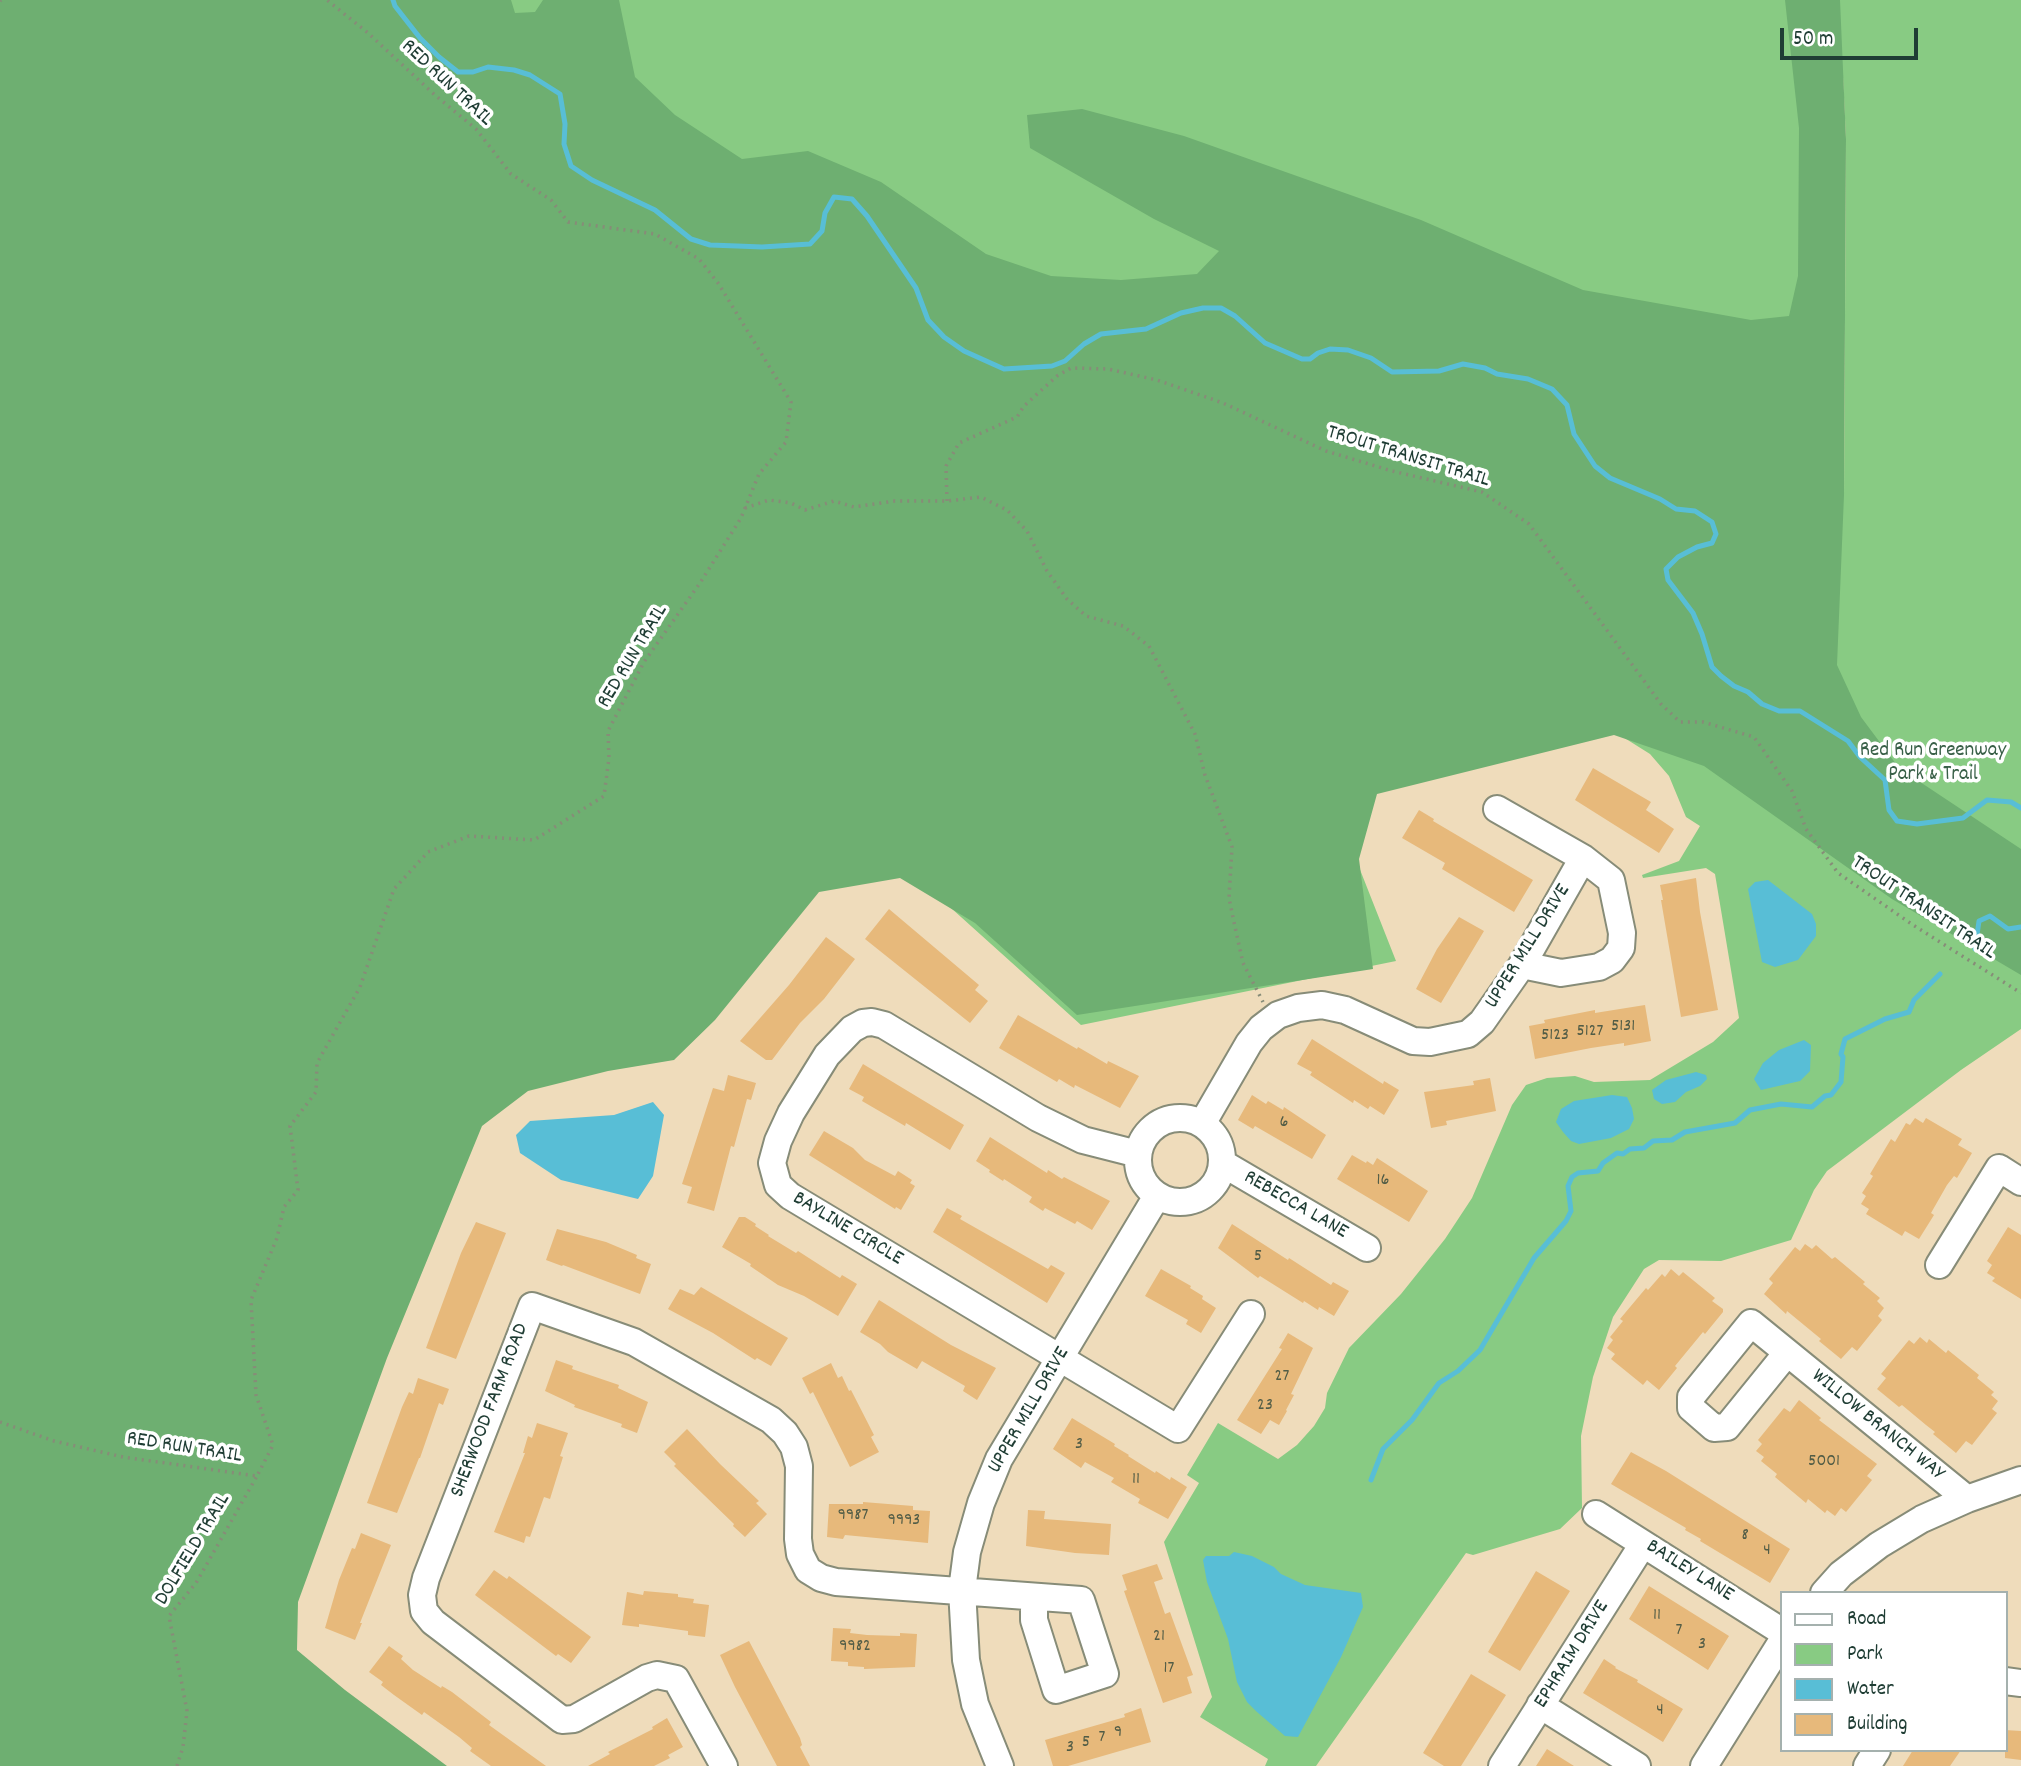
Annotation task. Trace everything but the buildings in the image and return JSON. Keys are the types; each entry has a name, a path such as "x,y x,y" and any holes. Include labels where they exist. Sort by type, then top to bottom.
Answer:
{"street":[{"path":"1497,809 1583,858 1611,880 1622,933 1621,948 1612,960 1599,967 1560,973 1522,965"},
{"name":"UPPER MILL DRIVE","path":"1202,1124 1249,1043 1272,1019 1298,1008 1322,1005 1345,1010 1413,1041 1450,1040 1468,1034 1482,1022 1522,965 1583,858"},
{"name":"BAYLINE CIRCLE","path":"1138,1154 1083,1140 1038,1118 884,1025 872,1022 852,1029 827,1055 796,1104 778,1141 772,1163 778,1185 790,1196 1178,1429 1251,1314"},
{"path":"1175,1118 1202,1124 1217,1141 1222,1163 1219,1177 1211,1189 1199,1198 1185,1202 1157,1196 1142,1178 1138,1154 1142,1141 1162,1122 1175,1118"},
{"name":"REBECCA LANE","path":"1222,1163 1367,1248"},
{"path":"1939,1265 1999,1168 2021,1182"},
{"name":"UPPER MILL DRIVE","path":"1000,1766 975,1704 966,1660 962,1590 967,1552 981,1503 999,1459 1157,1196"},
{"name":"SHERWOOD FARM ROAD","path":"724,1766 676,1679 657,1675 647,1678 574,1719 562,1720 433,1622 424,1611 422,1595 426,1578 532,1306 634,1342 771,1420 785,1433 794,1447 799,1466 798,1538 800,1554 808,1570 836,1583 962,1590"},
{"name":"WILLOW BRANCH WAY","path":"1787,1353 1967,1499"},
{"path":"1826,1591 1841,1574 1879,1545 1922,1519 1967,1499 2021,1480"},
{"name":"BAILEY LANE","path":"1596,1514 1780,1630"},
{"name":"EPHRAIM DRIVE","path":"1502,1766 1643,1544"},
{"path":"962,1590 1034,1597"},
{"path":"1704,1766 1780,1645"},
{"path":"1540,1705 1637,1766"}],"path":[{"name":"RED RUN TRAIL","path":"0,1422 54,1441 123,1457 257,1476 273,1445 256,1395 251,1300 277,1238 284,1207 298,1190 290,1126 316,1092 317,1063 360,987 394,889 428,852 469,836 534,840 604,796 609,758 608,731 644,662 741,518 759,474 786,442 791,402 718,283 699,259 655,234 568,222 551,200 511,174 476,129 327,0"},
{"name":"TROUT TRANSIT TRAIL","path":"947,501 946,466 960,443 1017,417 1024,406 1056,376 1071,368 1108,369 1157,380 1223,403 1326,451 1392,471 1482,492 1529,524 1661,704 1680,722 1703,722 1754,737 1791,791 1806,829 1838,873 1913,925 2021,993"},
{"path":"745,508 769,500 792,503 805,510 834,501 854,507 918,499 947,501 981,497 1007,510 1027,531 1047,571 1067,599 1086,616 1123,626 1149,646 1195,734 1205,775 1232,847 1229,898 1240,951 1272,1019"},
{"name":"DOLFIELD TRAIL","path":"177,1766 183,1747 187,1711 169,1616 196,1583 257,1476"}],"green space":[{"name":"Red Run Greenway Park & Trail","path":"0,0 2021,0 2021,1029 1961,1070 1827,1171 1814,1190 1791,1240 1721,1261 1659,1260 1644,1269 1613,1317 1593,1377 1581,1436 1582,1508 1560,1529 1473,1555 1466,1553 1316,1766 1265,1766 1268,1759 1200,1717 1212,1697 1164,1542 1199,1483 1187,1475 1218,1423 1278,1459 1297,1445 1314,1426 1325,1408 1327,1393 1349,1348 1401,1294 1445,1239 1472,1198 1512,1105 1526,1085 1547,1078 1575,1076 1594,1082 1650,1080 1713,1042 1739,1018 1715,874 1706,868 1643,878 1642,875 1679,861 1700,826 1686,817 1669,776 1650,754 1615,732 1331,796 1396,961 1081,1025 741,719 0,1766","holes":["1843,77 1846,139 1844,495"]},
{"path":"0,0 511,0 515,13 535,12 543,0 619,0 635,77 675,115 742,159 808,151 881,182 986,254 1051,276 1121,280 1197,274 1219,251 1154,219 1030,148 1027,115 1082,109 1184,136 1421,220 1583,290 1751,320 1789,316 1798,276 1799,128 1785,0 1840,0 1846,139 1844,495 1837,665 1861,717 1899,768 2021,849 2021,975 1892,899 1704,766 1614,735 1377,794 1359,859 1373,969 1077,1015 975,923 900,878 819,892 715,1020 674,1060 608,1071 528,1091 482,1126 387,1358 298,1602 297,1650 345,1690 447,1766 0,1766"}],"water":[{"path":"1768,880 1812,914 1816,924 1816,936 1798,960 1775,967 1762,962 1748,889 1755,882"},
{"path":"1804,1040 1811,1045 1810,1071 1800,1081 1761,1090 1754,1079 1763,1063 1779,1050"},
{"path":"1696,1072 1706,1075 1707,1079 1700,1086 1686,1092 1675,1102 1662,1104 1654,1099 1652,1090 1666,1080"},
{"path":"1612,1095 1627,1097 1634,1119 1629,1129 1611,1138 1579,1144 1571,1141 1556,1122 1561,1109 1574,1101"},
{"path":"653,1102 664,1115 653,1176 638,1199 561,1180 520,1153 516,1135 530,1121 614,1115"},
{"path":"1234,1552 1252,1556 1305,1585 1361,1593 1363,1607 1341,1657 1298,1737 1285,1736 1257,1712 1247,1702 1237,1682 1228,1639 1207,1582 1203,1560 1206,1556 1229,1556"}],"waterway":[{"path":"393,0 420,38 458,72 473,72 488,67 514,70 530,75 560,94 565,124 564,144 571,166 592,180 655,210 691,239 710,245 762,247 810,244 822,231 825,213 834,197 852,199 867,216 916,288 928,320 944,337 964,351 1004,369 1052,366 1065,361 1084,344 1101,334 1146,329 1181,313 1203,308 1221,308 1235,316 1265,343 1302,359 1310,359 1330,349 1348,350 1371,358 1392,372 1439,371 1463,364 1528,379 1552,389 1567,405 1574,434 1595,466 1610,478 1660,499 1676,509 1695,511 1712,522 1716,534 1712,543 1678,557 1666,569 1668,580 1693,613 1712,667 1721,676 1762,704 1779,711 1800,711 1848,741 1860,757 1885,780 1889,810 1897,821 1917,824 1963,818 1987,800 2011,802 2021,808"},
{"path":"1975,949 1979,921 1990,916 2008,929 2021,927"},
{"path":"1371,1480 1383,1449 1412,1420 1439,1383 1458,1371 1480,1350 1534,1258 1566,1221 1571,1211 1568,1186 1572,1177 1578,1173 1598,1171 1603,1163 1617,1153 1644,1148 1653,1141 1672,1140 1685,1132 1735,1123 1750,1110 1781,1104 1812,1107 1825,1096 1831,1095 1841,1082 1841,1054 1845,1039 1885,1019 1909,1012 1914,1000 1940,974"}]}
